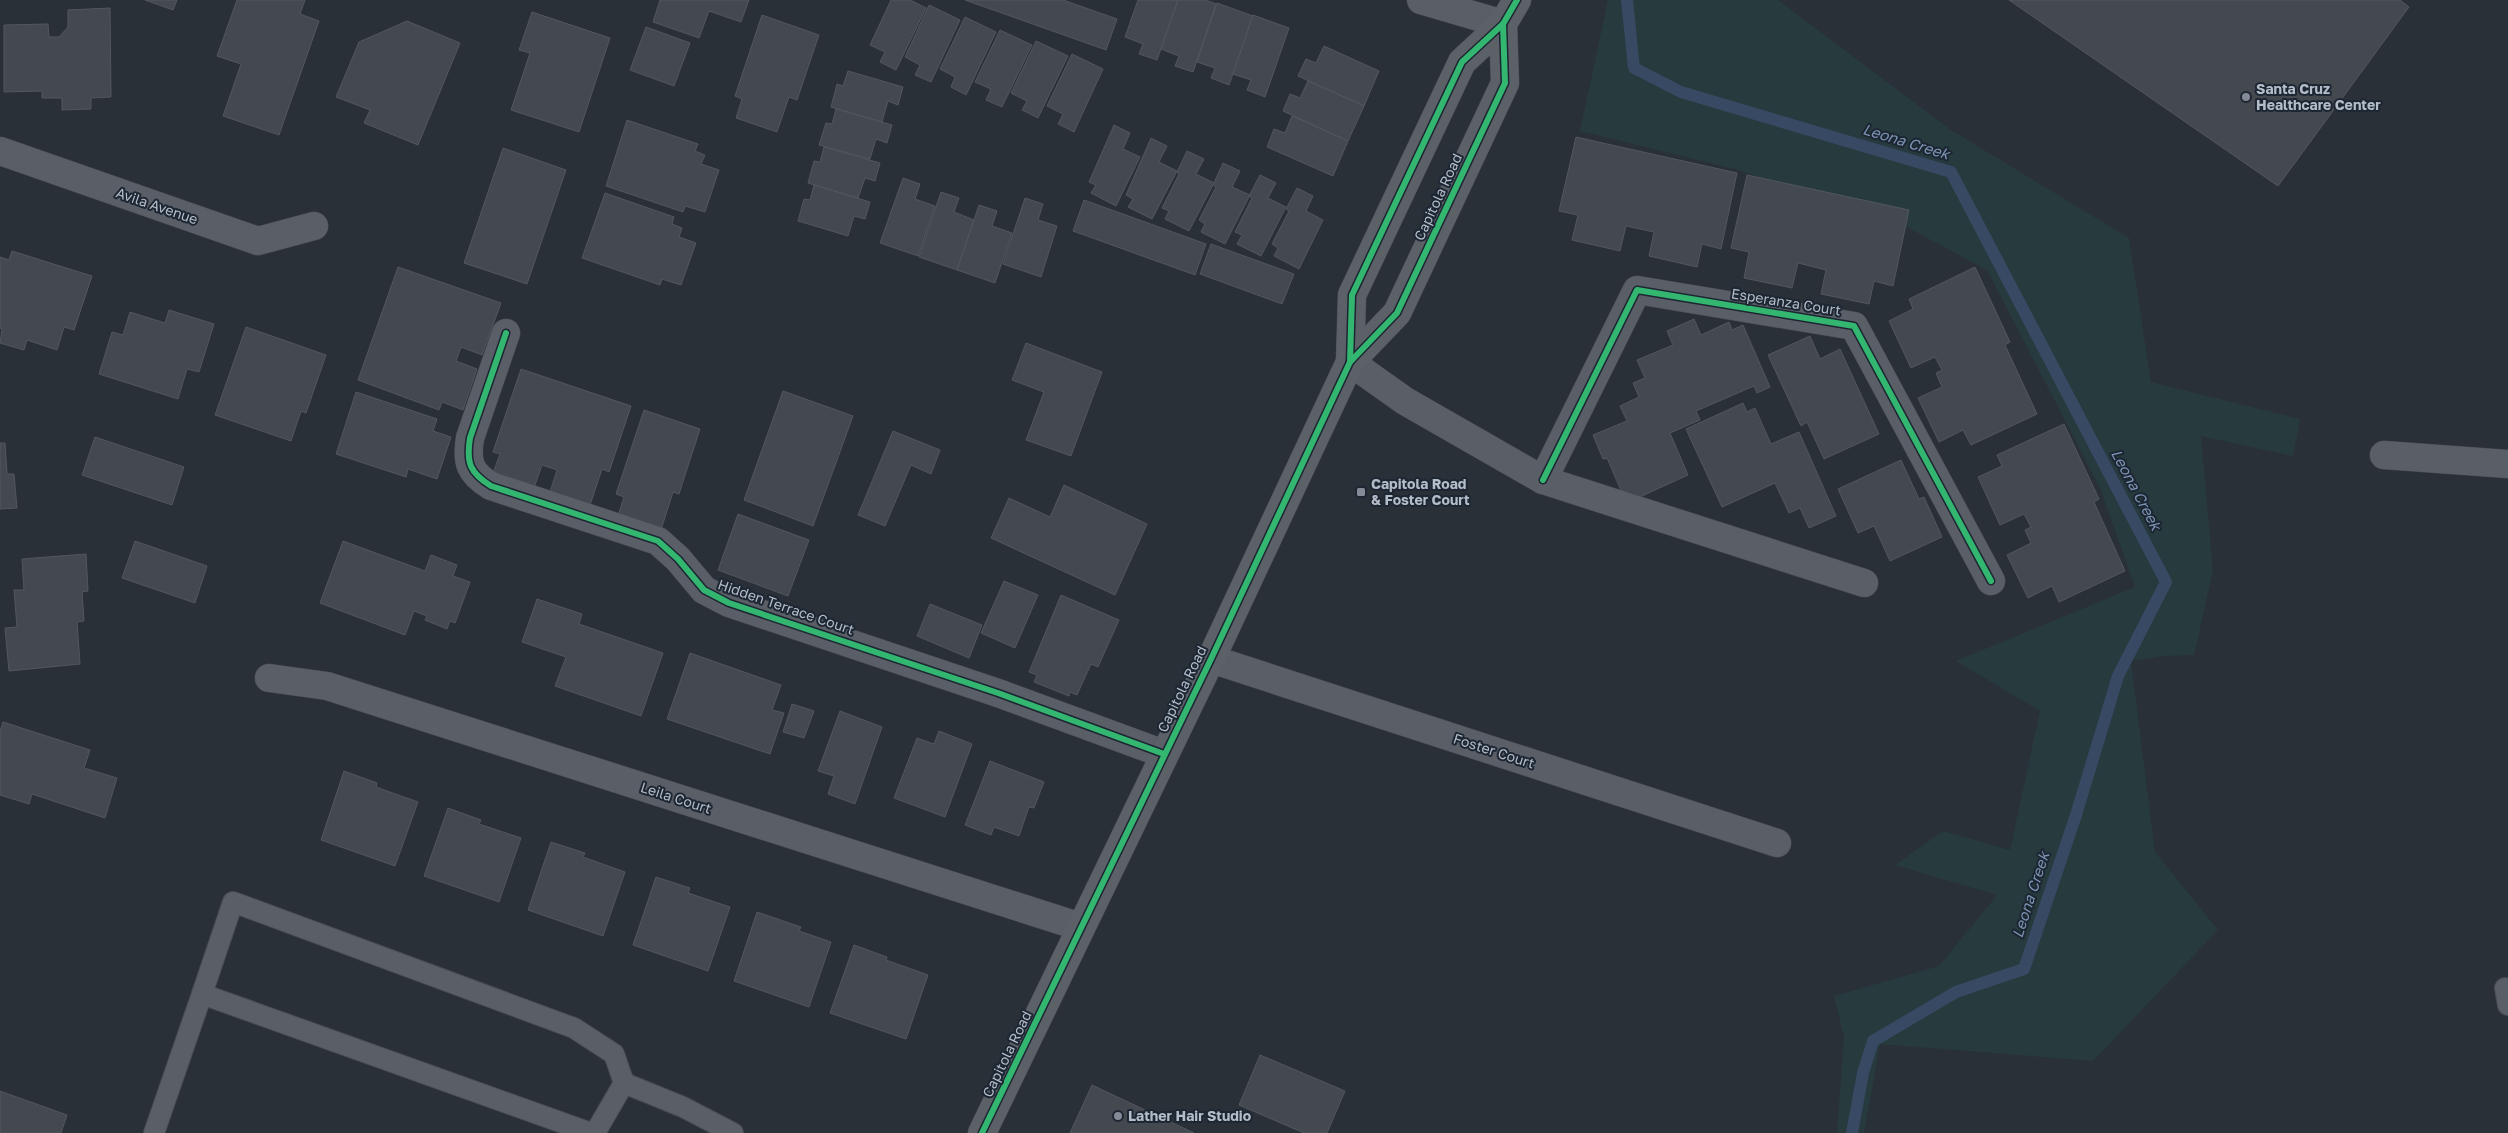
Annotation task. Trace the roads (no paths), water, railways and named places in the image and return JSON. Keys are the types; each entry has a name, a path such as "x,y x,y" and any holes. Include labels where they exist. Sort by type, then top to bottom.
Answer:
{"main road":[{"name":"Capitola Road","path":"1350,362 1352,296 1462,62 1503,24 1517,0"},
{"name":"Capitola Road","path":"982,1133 1211,659 1350,362 1397,313 1505,83 1503,24"}],"street":[{"path":"1421,0 1503,24"},
{"name":"Avila Avenue","path":"0,151 258,241 314,226"},
{"name":"Esperanza Court","path":"1543,480 1636,290 1854,326 1991,581"},
{"name":"Hidden Terrace Court","path":"506,332 470,438 467,454 471,468 479,478 491,486 658,541 678,559 704,590 729,603 998,692 1164,754"},
{"path":"1350,362 1405,401 1543,480 1864,583"},
{"path":"2384,455 2508,464"},
{"name":"Foster Court","path":"1211,659 1777,843"},
{"name":"Leila Court","path":"269,678 327,686 1081,928"}],"lane":[{"path":"154,1133 234,902 574,1028 614,1054 624,1083 683,1107 733,1133"},
{"path":"202,994 591,1133"},
{"path":"595,1133 624,1083"}],"waterway":[{"name":"Leona Creek","path":"1627,0 1634,68 1681,92 1951,172 2166,582 2118,676 2076,815 2024,969 1956,992 1873,1041 1863,1073 1852,1133"}],"place":[{"name":"Santa Cruz Healthcare Center","path":"2246,97"},
{"name":"Capitola Road & Foster Court","path":"1361,492"},
{"name":"Lather Hair Studio","path":"1118,1116"}]}
